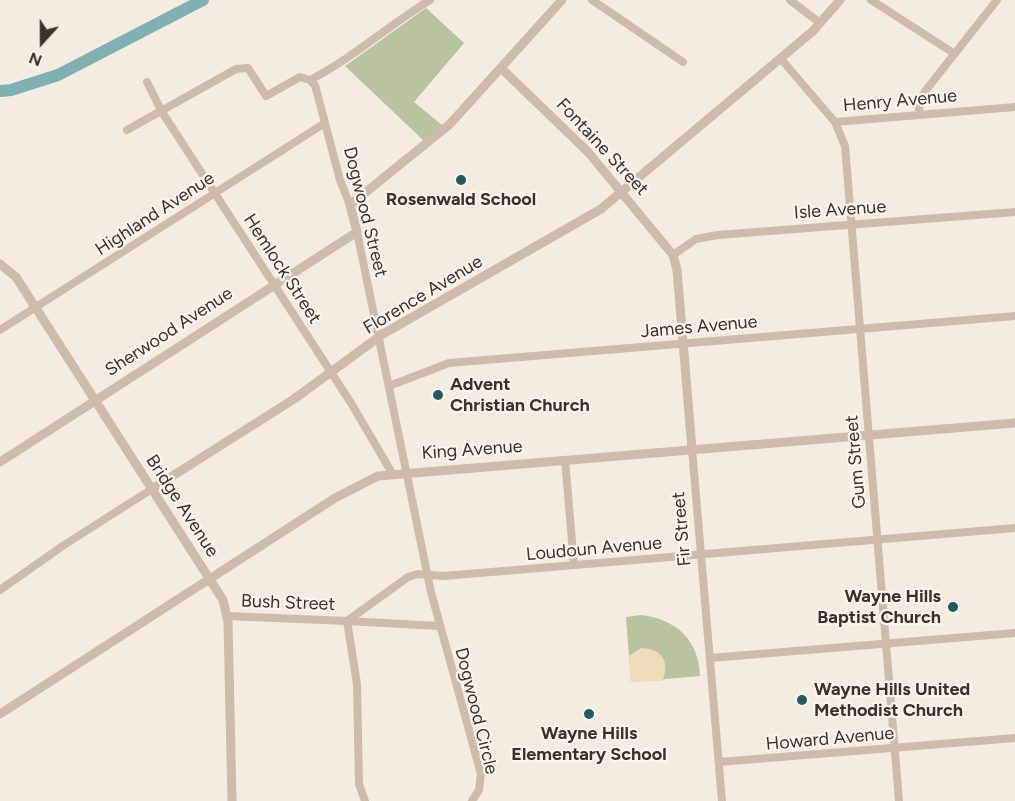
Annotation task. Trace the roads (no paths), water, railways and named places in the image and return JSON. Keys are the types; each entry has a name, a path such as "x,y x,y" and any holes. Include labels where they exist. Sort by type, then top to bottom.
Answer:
{"street":[{"path":"127,130 143,119 162,112 229,71 242,67 248,68 266,96 300,78 310,80 341,62 388,27 430,0"},
{"path":"350,205 450,124 562,0"},
{"path":"592,0 683,62"},
{"path":"790,0 820,23"},
{"name":"Florence Avenue","path":"0,590 64,545 331,372 379,338 601,209 623,193 780,59 820,23 840,0"},
{"path":"871,0 955,54"},
{"path":"918,115 921,99 997,0"},
{"name":"Henry Avenue","path":"780,59 835,122 1015,107"},
{"name":"Fontaine Street","path":"501,68 588,152 673,255"},
{"name":"Dogwood Street","path":"310,80 315,85 340,180 357,232 405,472 439,626"},
{"name":"Hemlock Street","path":"147,82 162,112 331,372 392,473"},
{"name":"Gum Street","path":"835,122 845,146 899,801"},
{"name":"Highland Avenue","path":"0,330 325,123"},
{"name":"Isle Avenue","path":"673,255 688,243 706,236 1015,212"},
{"name":"Sherwood Avenue","path":"0,462 357,232"},
{"name":"Fir Street","path":"673,255 677,270 684,343 722,801"},
{"name":"Bridge Avenue","path":"0,264 16,277 223,600 228,616 232,801"},
{"name":"James Avenue","path":"389,386 449,363 1015,316"},
{"name":"King Avenue","path":"0,714 358,484 392,473 1015,423"},
{"path":"565,460 574,565"},
{"name":"Loudoun Avenue","path":"428,575 444,576 1015,528"},
{"name":"Bush Street","path":"346,621 408,578 428,575"},
{"name":"Bush Street","path":"228,616 439,626"},
{"path":"346,621 357,684 360,784 365,801"},
{"name":"Dogwood Circle","path":"439,626 481,774 479,790 472,801"},
{"path":"710,658 1015,633"},
{"name":"Howard Avenue","path":"719,762 1015,738"}],"waterway":[{"path":"0,91 11,90 58,75 203,0"}],"place":[{"name":"Rosenwald School","path":"461,180"},
{"name":"Advent Christian Church","path":"438,395"},
{"name":"Wayne Hills Baptist Church","path":"953,607"},
{"name":"Wayne Hills United Methodist Church","path":"802,700"},
{"name":"Wayne Hills Elementary School","path":"589,714"}]}
